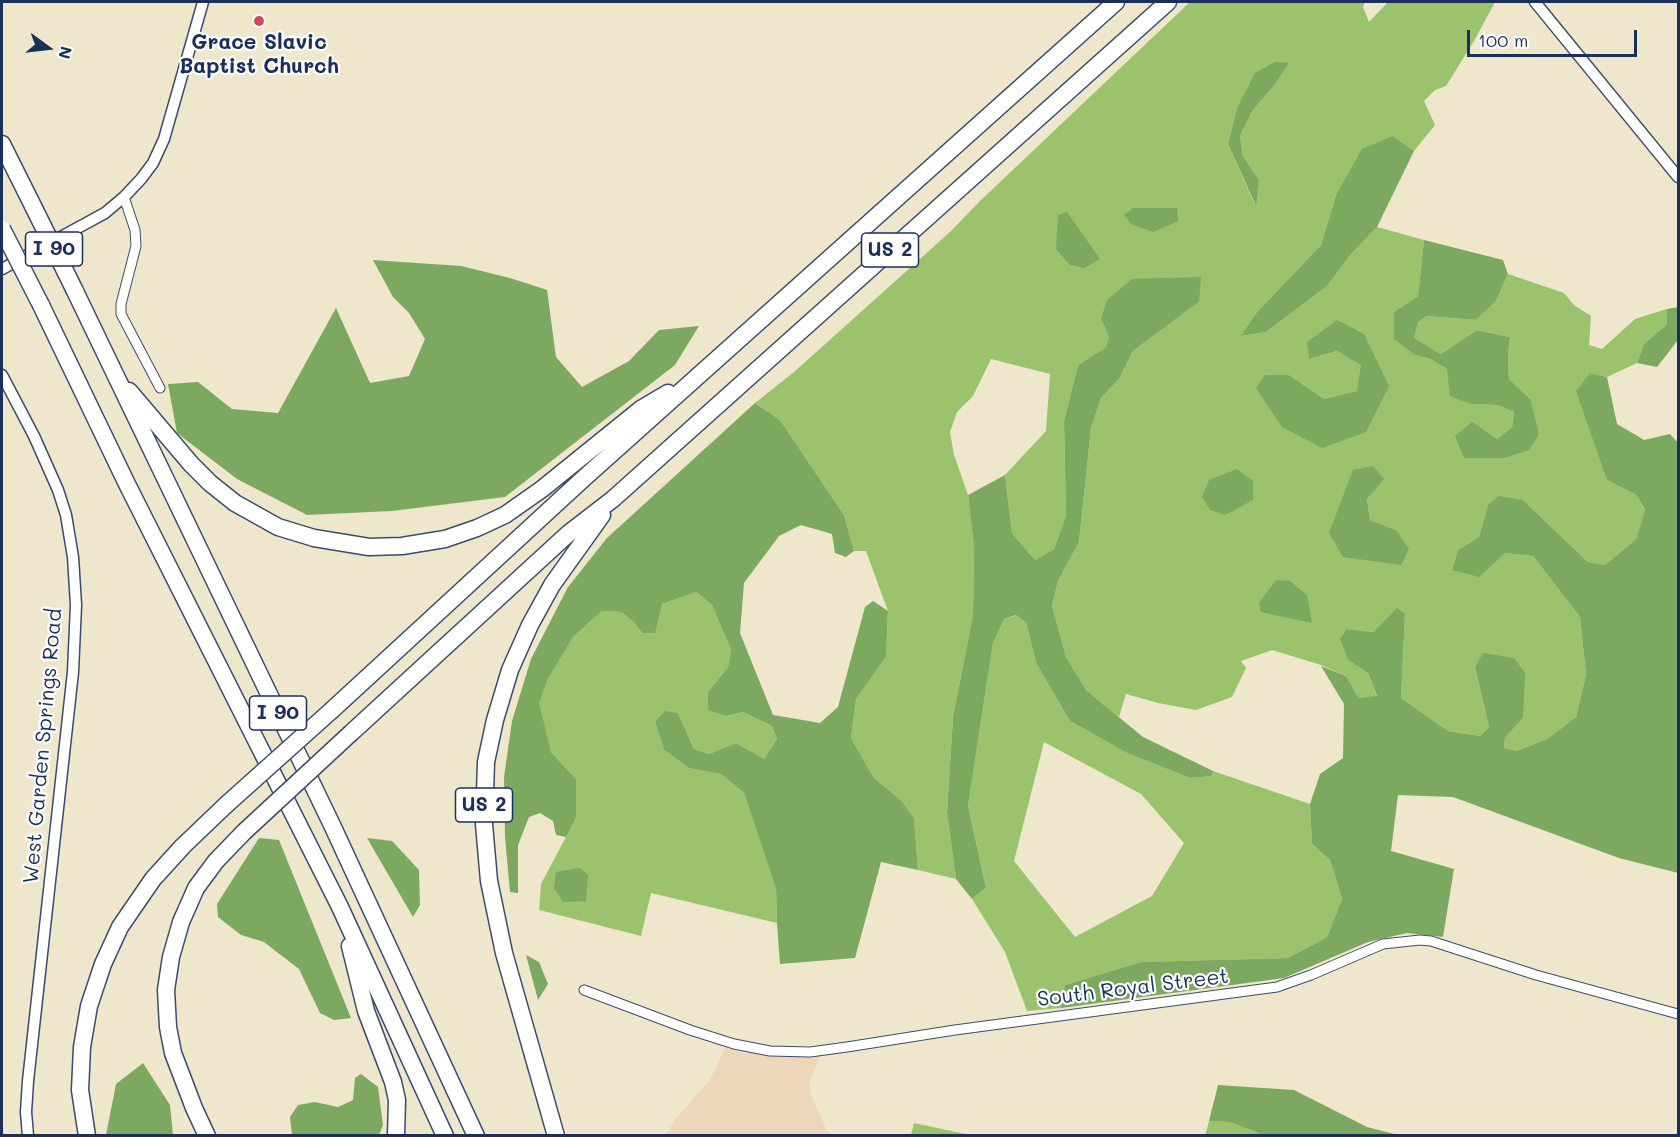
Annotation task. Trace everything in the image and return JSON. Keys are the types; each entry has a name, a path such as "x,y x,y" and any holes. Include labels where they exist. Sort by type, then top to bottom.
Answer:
{"highway":[{"name":"US 2","path":"87,1136 80,1090 82,1047 89,1006 103,964 120,927 153,879 183,846 227,804 591,471 1116,2"},
{"name":"US 2","path":"207,1136 173,1053 168,1027 166,990 171,957 181,922 196,888 216,861 351,732 569,533 613,499 1168,2"},
{"name":"I 90","path":"2,144 332,825 476,1136"},
{"name":"I 90","path":"2,229 340,907 445,1136"},
{"path":"114,374 191,464 235,503 278,527 314,538 369,547 402,546 445,539 505,515 542,489 640,409 695,378"},
{"name":"US 2","path":"556,1136 504,953 489,881 484,824 486,762 495,720 510,670 530,625 552,585 613,499"},
{"path":"340,907 366,1011 393,1082 397,1100 396,1136"}],"street":[{"path":"2,269 105,213 138,184 153,163 164,139 203,2"},
{"path":"1535,2 1678,177"},
{"path":"124,197 135,230 136,246 121,304 121,314 160,388"},
{"name":"West Garden Springs Road","path":"2,375 34,436 58,490 66,515 73,557 76,605 74,672 28,1081 26,1112 28,1136"},
{"name":"South Royal Street","path":"584,990 690,1030 738,1045 770,1051 810,1052 1277,987 1383,944 1420,939 1536,975 1678,1014"}],"shaded area":[{"path":"725,1048 744,1053 822,1052 810,1080 810,1092 826,1129 833,1135 665,1136 674,1121 710,1080"}],"green space":[{"path":"1190,2 1365,2 1363,7 1369,22 1388,2 1495,2 1446,86 1435,90 1424,101 1435,125 1414,151 1393,136 1336,195 1321,245 1257,312 1242,336 1266,332 1327,286 1351,254 1377,227 1424,240 1418,296 1394,312 1415,355 1430,359 1447,369 1471,404 1498,405 1514,412 1512,427 1497,439 1504,458 1530,399 1509,379 1510,337 1477,330 1441,354 1414,338 1418,322 1427,316 1476,320 1496,301 1508,274 1564,293 1574,305 1591,316 1589,345 1602,349 1635,319 1667,309 1667,324 1644,344 1637,363 1607,377 1590,373 1607,480 1636,495 1645,511 1636,539 1605,565 1588,562 1523,500 1488,505 1479,537 1458,550 1452,570 1505,553 1533,556 1580,617 1586,675 1576,717 1547,739 1517,751 1504,748 1505,738 1523,718 1475,667 1489,727 1480,736 1448,731 1401,698 1405,614 1374,632 1347,629 1348,660 1368,673 1377,697 1359,698 1346,676 1321,665 1272,650 1241,661 1246,668 1232,697 1196,710 1126,694 1119,717 1086,690 1066,657 1052,606 1058,581 1079,542 1091,428 1101,398 1119,379 1133,351 1199,302 1101,319 1109,337 1106,347 1078,365 1064,421 1066,516 1054,549 1035,560 1012,533 1005,475 1046,431 1050,374 991,359 973,396 957,412 950,432 954,455 968,495 974,547 973,615 953,717 947,812 956,879 918,870 914,818 901,800 874,778 851,738 856,699 886,657 888,611 866,551 854,551 844,515 780,420 755,403 794,372 950,232","holes":["1272,88 1253,110 1240,136 1243,156 1259,180 1255,205 1228,144 1237,108","1364,334 1366,432 1265,375 1289,375 1324,399 1358,391 1362,365 1337,351 1309,359","1383,479 1367,499 1370,520 1396,530 1329,533"]},
{"path":"1275,62 1289,63 1253,110 1240,136 1243,156 1259,180 1256,206 1228,144 1237,108 1255,73"},
{"path":"1393,136 1414,151 1377,227 1351,254 1327,286 1266,332 1241,336 1257,312 1321,245 1336,195 1362,149"},
{"path":"1133,208 1177,208 1178,221 1153,232 1131,224 1124,215"},
{"path":"1067,212 1100,259 1084,268 1070,265 1056,249 1058,215"},
{"path":"1424,240 1503,260 1508,274 1496,301 1476,320 1427,316 1418,322 1414,338 1441,354 1477,330 1510,337 1509,379 1530,399 1539,434 1529,450 1504,458 1464,458 1455,436 1472,422 1497,439 1512,427 1514,412 1498,405 1471,404 1450,396 1447,369 1430,359 1415,355 1394,339 1394,312 1418,296"},
{"path":"373,260 461,266 547,290 556,357 582,387 629,361 659,330 699,326 675,365 505,497 392,511 307,515 237,479 177,433 168,384 198,382 232,409 278,413 336,308 370,383 409,376 425,339 409,313 393,297"},
{"path":"1201,277 1199,302 1133,351 1119,379 1101,398 1091,428 1079,542 1058,581 1052,606 1066,657 1086,690 1143,737 1213,771 1212,776 1190,778 1127,753 1070,721 1036,663 1026,622 1016,615 1004,619 993,643 968,806 986,887 972,899 956,879 947,812 953,717 973,615 974,547 968,495 1005,475 1012,533 1035,560 1054,549 1066,516 1064,421 1078,365 1106,347 1109,337 1101,319 1107,300 1132,279"},
{"path":"1678,307 1678,340 1657,367 1637,363 1644,344 1667,324 1667,309"},
{"path":"1337,320 1364,334 1389,386 1366,432 1322,448 1282,427 1256,388 1265,375 1289,375 1324,399 1357,391 1361,365 1337,351 1309,359 1307,342"},
{"path":"1590,373 1607,377 1617,424 1644,440 1670,434 1678,443 1678,873 1619,858 1453,797 1398,795 1391,851 1454,869 1443,937 1407,933 1368,942 1284,978 1061,1008 1065,985 1141,962 1288,958 1327,937 1342,899 1330,860 1312,844 1310,804 1320,774 1343,758 1344,704 1321,666 1346,676 1359,698 1377,696 1368,673 1348,660 1340,639 1347,629 1374,632 1397,608 1405,614 1401,698 1448,731 1480,736 1489,727 1475,667 1483,653 1514,658 1525,673 1523,718 1505,738 1504,748 1517,751 1547,739 1576,717 1586,675 1580,617 1533,556 1505,553 1479,577 1452,570 1458,550 1479,537 1488,505 1499,496 1523,500 1588,562 1605,565 1636,539 1645,510 1636,495 1607,480 1576,391"},
{"path":"755,403 780,420 844,515 854,551 846,557 835,553 832,534 801,525 779,536 744,583 740,633 773,715 820,723 838,707 865,607 873,601 888,611 886,657 856,699 851,738 874,778 901,800 914,818 918,870 881,862 855,958 780,964 776,889 744,793 721,774 689,768 664,750 655,722 665,711 678,713 694,749 709,754 736,743 764,759 777,739 772,726 743,712 727,716 708,710 708,692 728,667 731,650 712,605 696,592 662,604 655,633 642,633 633,621 621,612 602,611 574,636 548,679 539,703 551,752 576,779 576,818 566,837 556,835 553,821 540,813 529,817 518,845 518,893 510,892 505,837 504,777 512,721 531,659 568,587 607,538"},
{"path":"1373,466 1384,479 1367,499 1370,520 1396,530 1409,549 1401,565 1343,557 1329,533 1353,470"},
{"path":"1237,469 1253,481 1253,500 1225,515 1210,510 1202,497 1209,480"},
{"path":"1276,580 1290,581 1307,595 1312,623 1261,612 1259,603"},
{"path":"696,592 712,605 731,650 728,667 708,692 727,716 743,712 772,726 777,739 764,759 736,743 709,754 694,749 678,713 655,722 664,750 689,768 721,774 744,793 776,889 777,923 651,893 641,936 539,910 541,884 576,818 576,779 551,752 538,703 548,679 574,636 602,611 621,612 633,621 642,633 662,604"},
{"path":"1017,615 1026,622 1036,663 1070,721 1127,753 1190,778 1212,776 1213,771 1310,804 1312,844 1330,860 1342,899 1327,937 1288,958 1141,962 1065,985 1061,1008 1027,1011 1005,952 972,899 986,886 968,806 993,643 1004,619","holes":["1044,742 1141,794 1184,843 1152,896 1075,937 1014,861"]},
{"path":"259,838 279,840 351,1018 334,1020 320,1013 299,969 264,942 241,935 218,917 217,904"},
{"path":"367,838 392,841 419,870 420,905 413,917"},
{"path":"580,868 588,875 586,901 563,902 554,888 556,872"},
{"path":"526,955 539,962 548,984 538,1000"},
{"path":"143,1063 170,1105 173,1135 106,1135 116,1084"},
{"path":"361,1074 378,1087 383,1125 379,1135 292,1135 290,1117 298,1105 315,1102 338,1107 353,1100 355,1078"},
{"path":"1218,1085 1294,1090 1367,1127 1398,1135 1261,1135 1229,1122 1209,1121"},
{"path":"1209,1121 1229,1122 1261,1135 1205,1136"},
{"path":"914,1123 970,1135 911,1135"}],"place":[{"name":"Grace Slavic Baptist Church","path":"259,21"}]}
